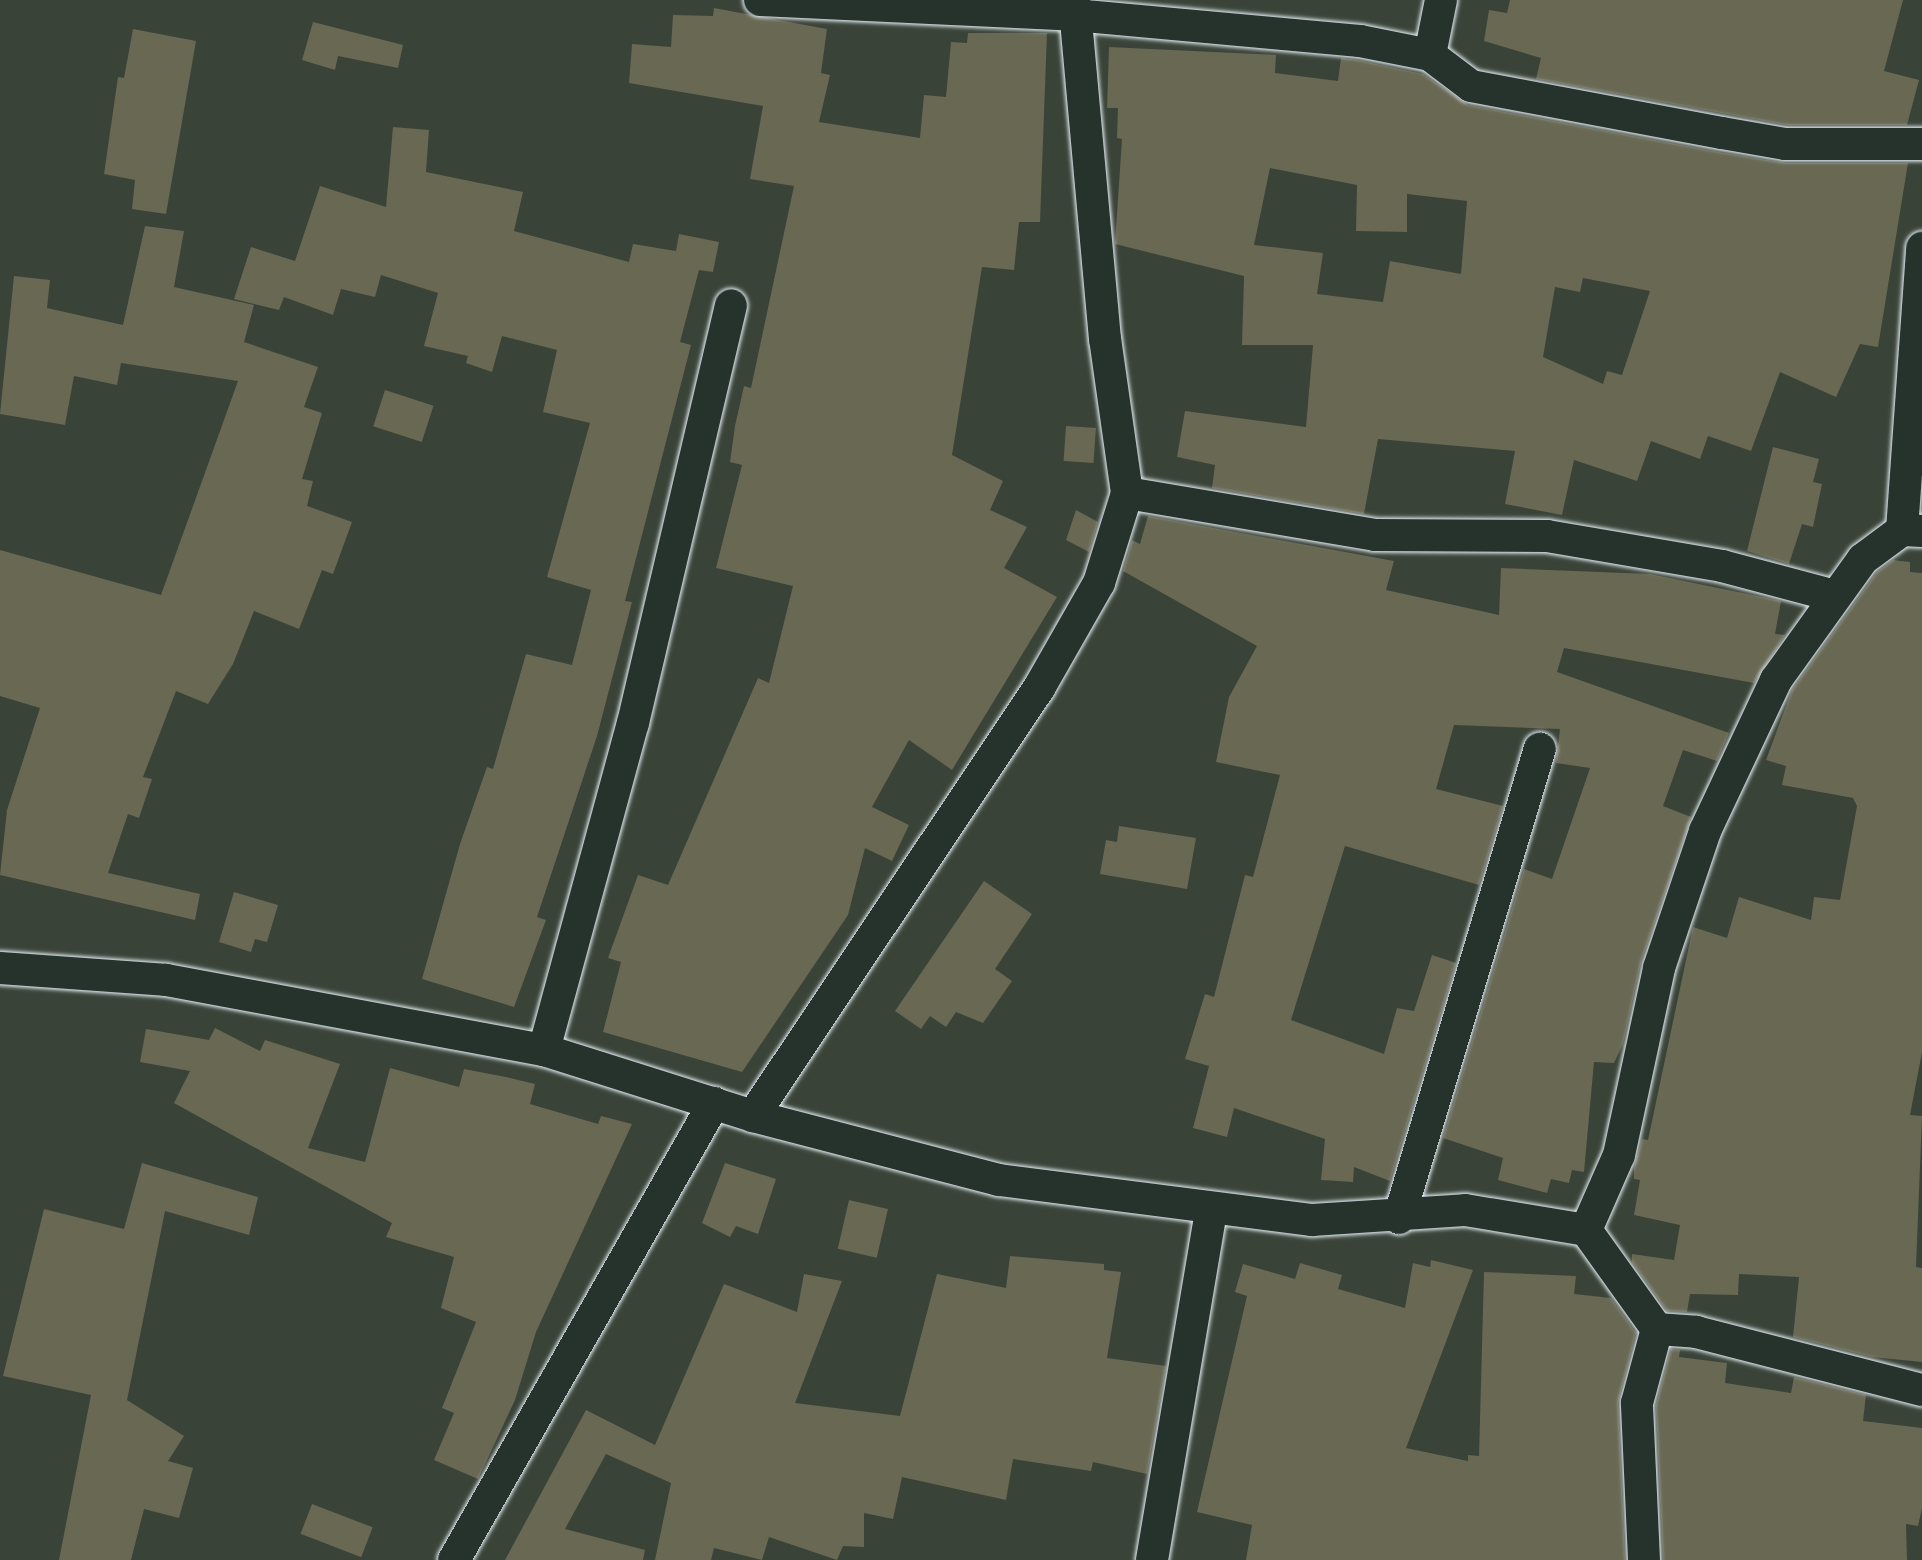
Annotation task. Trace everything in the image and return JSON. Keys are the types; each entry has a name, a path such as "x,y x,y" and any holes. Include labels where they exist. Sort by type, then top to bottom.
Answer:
{"street":[{"path":"760,0 1074,8 1360,41 1430,55 1471,86 1785,144 1922,144"},
{"path":"1430,55 1441,0"},
{"path":"753,1116 1039,688 1099,583 1127,493 1074,8"},
{"path":"1586,1230 1619,1155 1659,968 1705,831 1776,680 1831,595 1863,559 1912,530 1922,248"},
{"path":"544,1050 637,708 731,305"},
{"path":"1127,493 1375,535 1547,536 1722,566 1831,595"},
{"path":"1399,1218 1540,749"},
{"path":"0,968 166,980 544,1050 753,1116 999,1180 1211,1211 1312,1220 1399,1218 1465,1210 1586,1230 1657,1329 1696,1332 1922,1390"},
{"path":"454,1560 714,1103"},
{"path":"1152,1560 1211,1211"},
{"path":"1644,1560 1637,1403 1657,1329"}],"building":[{"path":"1510,0 1903,0 1884,71 1919,80 1907,125 1787,125 1536,79 1541,58 1484,41 1489,10 1507,13"},
{"path":"714,8 827,29 821,73 830,75 819,122 920,138 924,95 946,97 951,42 967,43 968,33 1047,33 1040,222 1019,222 1014,270 982,267 952,455 1003,481 990,510 1027,527 1004,568 1057,597 952,770 909,740 872,807 909,825 892,861 865,848 848,915 742,1072 603,1032 621,962 608,958 638,875 668,885 758,678 769,683 793,586 716,568 742,465 730,462 735,426 744,386 751,388 794,186 750,179 763,106 629,83 632,44 671,47 673,15 713,16"},
{"path":"313,22 403,45 398,68 338,56 335,70 302,60"},
{"path":"133,29 196,41 166,214 132,209 135,180 104,174 118,77 124,78"},
{"path":"1109,47 1276,55 1275,73 1338,81 1341,58 1423,74 1468,105 1718,152 1785,163 1908,163 1878,347 1860,344 1836,397 1780,372 1751,451 1708,436 1700,459 1651,441 1637,481 1574,460 1562,515 1505,504 1515,451 1378,439 1364,514 1212,488 1215,465 1177,457 1185,411 1306,427 1313,345 1242,345 1244,276 1115,244 1122,139 1117,138 1118,108 1107,108","holes":["1270,168 1357,185 1356,231 1407,232 1407,194 1467,201 1461,274 1390,261 1383,302 1317,294 1323,253 1254,245","1583,278 1650,291 1622,375 1607,371 1603,384 1543,357 1555,287 1580,292"]},
{"path":"393,127 429,130 426,172 523,192 514,231 629,262 633,244 676,251 679,234 719,242 713,272 699,270 680,342 691,345 625,601 632,602 597,736 537,917 546,920 514,1007 422,979 460,844 487,767 493,769 526,654 572,665 591,590 547,577 590,423 543,412 557,350 502,336 492,372 466,363 468,356 424,346 438,293 381,275 375,297 341,289 333,315 284,297 279,310 234,299 251,247 295,261 320,186 386,207"},
{"path":"145,226 184,231 174,287 254,305 244,342 318,367 304,407 322,413 302,479 313,481 307,506 352,522 333,574 322,570 299,629 254,611 233,664 208,704 176,691 143,777 152,779 139,818 128,814 108,873 200,894 195,920 0,875 7,810 40,708 0,696 0,550 161,595 238,381 121,363 117,385 74,376 65,425 0,414 14,276 50,280 47,308 123,325"},
{"path":"385,390 434,406 422,442 373,426"},
{"path":"1066,426 1096,428 1093,463 1064,461"},
{"path":"1773,447 1819,459 1813,482 1822,484 1813,527 1802,524 1789,564 1747,551"},
{"path":"1076,510 1098,522 1089,552 1066,540"},
{"path":"1148,516 1394,561 1386,590 1499,615 1501,568 1650,574 1781,601 1775,634 1785,635 1754,683 1564,648 1557,672 1729,733 1717,761 1683,750 1663,806 1691,817 1641,962 1623,1044 1614,1063 1594,1062 1584,1172 1572,1170 1569,1183 1551,1179 1547,1193 1498,1180 1503,1158 1443,1138 1524,869 1552,879 1590,768 1556,763 1560,729 1454,725 1436,789 1503,806 1479,885 1345,846 1291,1020 1384,1054 1397,1008 1414,1011 1432,955 1456,963 1390,1181 1354,1167 1353,1182 1321,1180 1325,1139 1234,1108 1227,1137 1193,1128 1209,1066 1185,1059 1205,994 1214,997 1245,875 1253,877 1280,775 1216,762 1229,697 1257,646 1123,571 1132,540 1140,544"},
{"path":"1893,560 1910,562 1910,572 1922,573 1922,1052 1910,1115 1922,1116 1916,1267 1922,1268 1922,1362 1872,1357 1793,1337 1799,1277 1739,1274 1738,1295 1690,1294 1687,1312 1667,1311 1632,1262 1632,1254 1674,1260 1680,1225 1634,1215 1640,1180 1634,1179 1634,1168 1642,1139 1648,1140 1693,927 1727,938 1739,897 1811,920 1814,897 1840,900 1857,806 1853,798 1782,785 1786,766 1766,760 1792,690 1877,572"},
{"path":"1119,826 1196,838 1187,889 1100,874 1106,840 1117,842"},
{"path":"984,881 1032,914 995,969 1012,981 983,1023 956,1012 946,1027 930,1016 921,1029 895,1011"},
{"path":"234,892 278,905 267,942 255,939 251,952 219,942"},
{"path":"215,1028 260,1051 265,1040 340,1064 308,1148 365,1162 390,1068 459,1087 464,1069 506,1077 535,1084 530,1104 598,1124 601,1116 632,1124 536,1332 515,1400 478,1479 434,1460 454,1413 442,1408 476,1322 441,1308 454,1257 386,1237 392,1223 174,1103 190,1071 140,1062 146,1029 209,1040"},
{"path":"142,1163 258,1197 249,1235 165,1211 127,1400 184,1436 168,1461 193,1468 179,1518 144,1509 131,1560 59,1560 91,1395 3,1376 44,1209 124,1229"},
{"path":"725,1163 776,1179 758,1234 736,1226 730,1237 702,1223"},
{"path":"849,1200 888,1209 877,1258 838,1249"},
{"path":"1010,1256 1104,1264 1104,1270 1121,1272 1107,1358 1166,1366 1147,1474 1093,1462 1091,1471 1013,1459 1006,1500 902,1477 893,1519 864,1513 864,1547 843,1546 837,1560 769,1537 762,1560 714,1548 711,1560 655,1560 671,1483 606,1454 565,1529 645,1550 643,1560 505,1560 586,1410 655,1445 724,1284 797,1312 804,1274 842,1281 795,1403 900,1416 937,1274 1006,1288"},
{"path":"1431,1260 1473,1270 1406,1448 1468,1461 1468,1455 1479,1456 1484,1272 1576,1276 1574,1294 1611,1298 1636,1333 1618,1403 1625,1560 1246,1560 1252,1525 1197,1512 1247,1296 1235,1292 1243,1264 1295,1279 1300,1263 1342,1275 1338,1289 1405,1308 1413,1263 1430,1267"},
{"path":"1671,1349 1680,1350 1679,1357 1727,1363 1725,1383 1791,1393 1794,1377 1866,1395 1863,1421 1922,1428 1922,1508 1918,1526 1906,1524 1907,1560 1663,1560 1656,1405"},
{"path":"312,1504 373,1527 361,1557 301,1534"}]}
